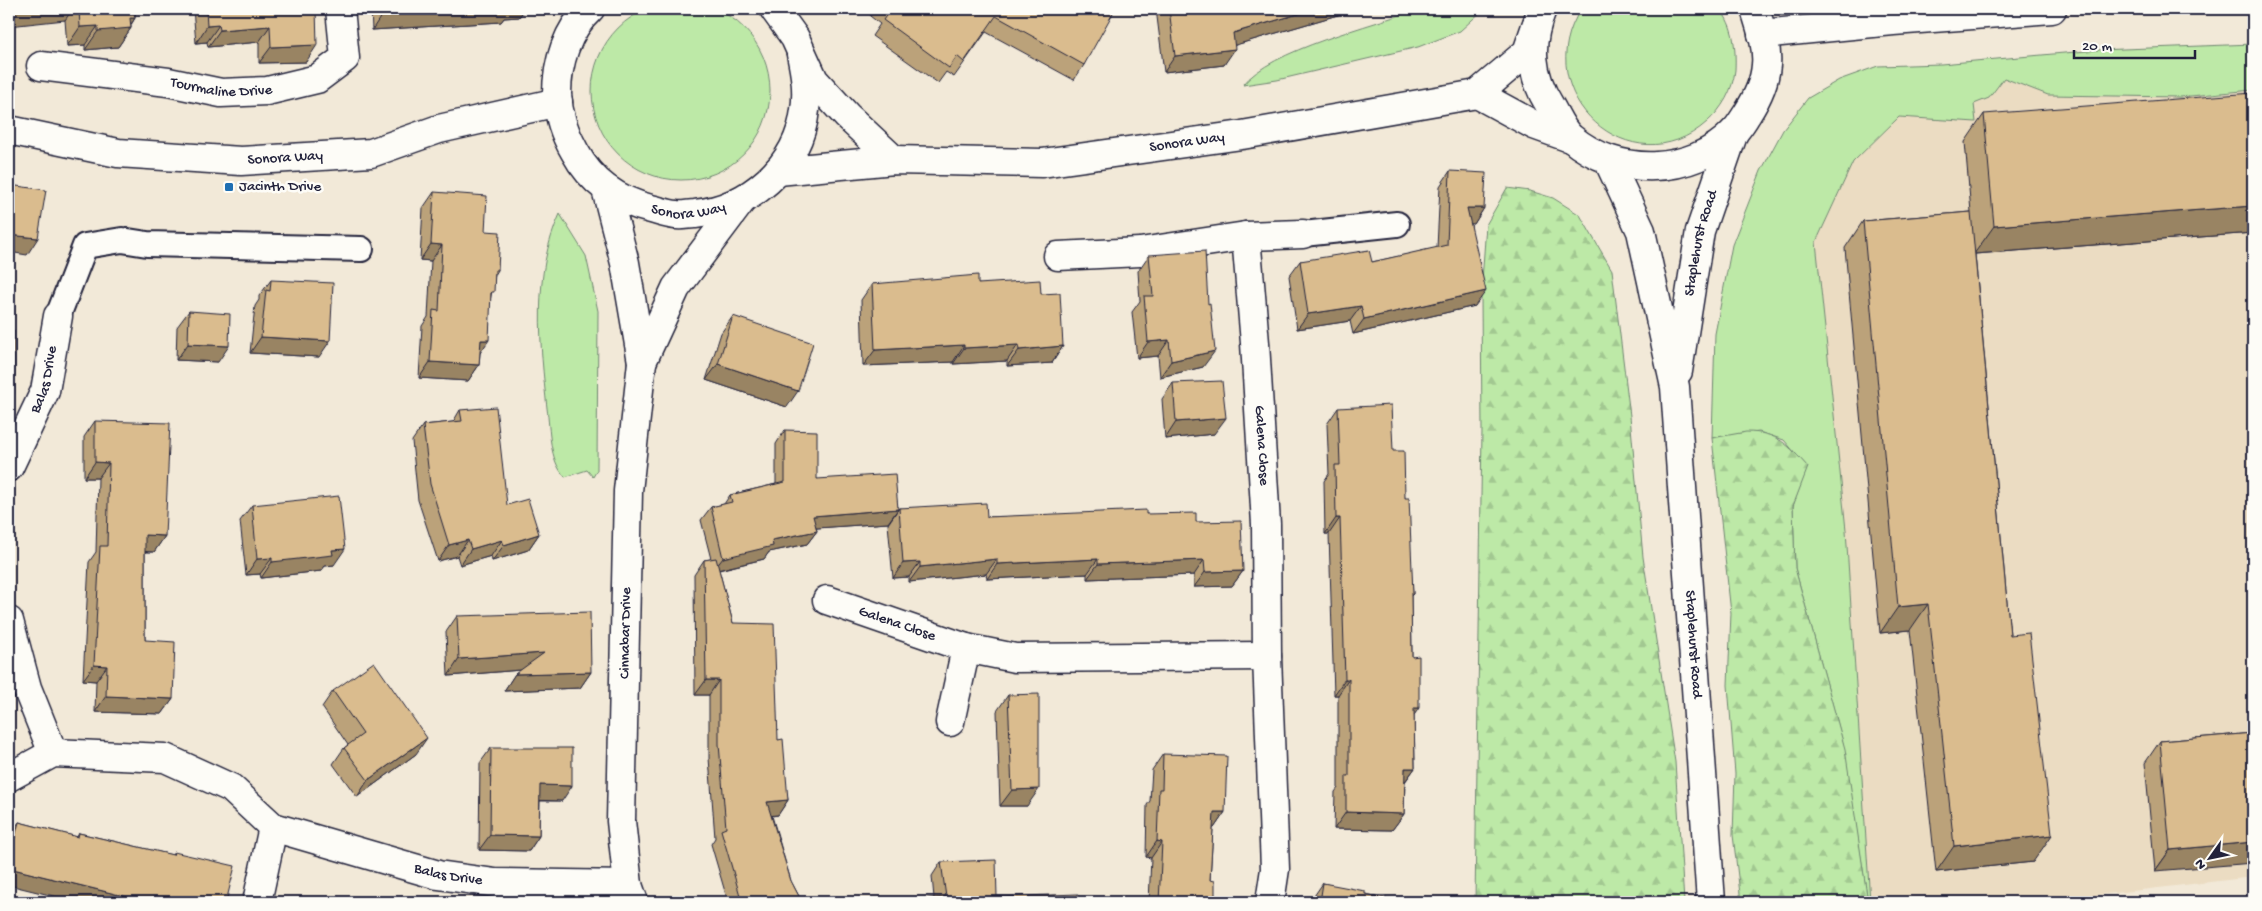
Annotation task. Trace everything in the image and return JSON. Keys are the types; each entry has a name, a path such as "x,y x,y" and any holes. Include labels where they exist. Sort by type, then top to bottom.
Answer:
{"street":[{"name":"Tourmaline Drive","path":"41,66 168,82 221,93 267,90 316,79 345,58 340,9"},
{"name":"Sonora Way","path":"590,9 579,19 564,48 557,82 558,102 566,138 582,165 606,189 632,204 678,216 711,212 742,200 762,187 778,171 794,146 805,112 807,82 798,46"},
{"name":"Sonora Way","path":"774,9 798,46 814,80 847,116 894,160"},
{"path":"796,9 798,46"},
{"path":"1539,15 1527,52 1478,94 1534,125 1570,138 1608,160 1641,167 1675,165 1707,153 1734,132 1756,101 1766,64 1759,22 2052,9"},
{"path":"1539,15 1531,55 1543,95 1570,138"},
{"name":"Sonora Way","path":"778,171 894,160 1042,163 1242,136 1478,94"},
{"name":"Sonora Way","path":"9,130 118,153 240,161 371,153 439,129 558,102"},
{"name":"Staplehurst Road","path":"1675,388 1700,231 1734,132"},
{"name":"Staplehurst Road","path":"1608,160 1641,231 1675,388 1711,902"},
{"name":"Cinnabar Drive","path":"606,189 625,263 642,362 628,491 620,821 631,894"},
{"name":"Cinnabar Drive","path":"642,362 676,288 742,200"},
{"path":"1058,256 1140,252 1246,236 1302,234"},
{"name":"Galena Close","path":"1246,236 1266,524 1267,656 1275,869 1270,902"},
{"name":"Balas Drive","path":"9,467 45,391 58,316"},
{"name":"Galena Close","path":"827,600 966,648 1015,658 1267,656"},
{"path":"9,621 27,688 53,753 9,777"},
{"path":"950,722 966,648"},
{"name":"Balas Drive","path":"53,753 165,758 230,788 273,827 438,875 496,883 631,894"},
{"path":"257,902 273,827"}],"lane":[{"path":"1302,234 1397,224"},
{"path":"58,316 85,246 122,240 148,244 361,250"}],"shaded area":[{"path":"2003,78 2048,95 2180,97 2253,90 2253,877 2037,902 1870,902 1846,530 1816,242 1853,162 1899,117 1975,122 1974,104 1989,98"}],"green space":[{"path":"672,2 690,2 723,12 738,22 750,34 760,49 766,65 770,91 766,117 760,133 750,148 738,160 723,170 707,176 690,180 672,180 639,170 624,160 612,148 602,133 596,117 592,100 592,82 602,49 612,34 624,22 639,12 655,6"},
{"path":"1418,9 1484,9 1460,31 1418,47 1277,80 1243,85 1256,72 1299,50"},
{"path":"1581,9 1720,9 1731,30 1735,62 1732,85 1722,105 1707,122 1678,140 1648,145 1620,138 1595,122 1577,100 1567,72 1568,41"},
{"path":"2253,44 2253,90 2180,97 2048,95 2004,78 1989,98 1974,104 1976,122 1899,117 1853,162 1816,242 1846,530 1870,902 1868,902 1843,743 1795,568 1793,506 1807,467 1784,440 1759,432 1712,438 1715,334 1732,245 1761,171 1783,130 1808,98 1839,80 1878,66 1941,64 2098,50"},
{"path":"1507,188 1530,191 1553,198 1580,215 1612,270 1630,416 1643,557 1675,762 1684,902 1475,902 1482,430 1481,295 1486,225"},
{"path":"560,214 586,256 598,311 597,470 593,477 587,470 565,477 556,462 550,435 542,360 540,310 545,261 551,237"},
{"path":"1746,432 1766,434 1782,441 1808,467 1793,506 1795,568 1845,749 1868,902 1741,902 1733,835 1735,774 1728,685 1731,613 1712,438"}],"building":[{"path":"79,9 135,9 135,18 130,18 131,28 98,31 98,26 80,27"},
{"path":"206,9 316,9 317,45 271,47 270,26 220,30 219,25 207,26"},
{"path":"383,9 468,9 383,13"},
{"path":"891,9 1105,9 1113,13 1084,65 996,16 964,62 957,56 949,68 883,20"},
{"path":"1169,9 1315,9 1233,33 1235,49 1175,56"},
{"path":"2253,93 2253,206 1994,226 1984,114"},
{"path":"1450,171 1486,173 1484,208 1467,208 1486,291 1364,319 1361,306 1308,314 1300,261 1369,250 1372,262 1447,245"},
{"path":"9,185 46,190 38,238 9,235"},
{"path":"434,192 487,196 485,231 500,232 498,270 495,270 494,292 491,292 489,340 481,340 479,365 430,362 433,310 439,311 442,245 431,244"},
{"path":"1971,212 2010,635 2029,633 2052,835 1954,846 1928,604 1898,607 1863,221"},
{"path":"1205,251 1208,304 1210,303 1215,351 1171,361 1169,340 1148,342 1144,296 1153,296 1149,255"},
{"path":"978,275 978,284 1040,280 1041,294 1060,293 1063,346 1019,350 1018,345 964,348 964,345 875,350 872,284"},
{"path":"271,280 333,283 330,341 261,337 266,290 270,291"},
{"path":"189,311 230,314 229,346 188,344"},
{"path":"733,316 813,343 798,391 718,364"},
{"path":"9,330 14,330 14,394 9,394"},
{"path":"1222,381 1226,418 1176,422 1173,383"},
{"path":"1391,405 1393,451 1404,451 1405,498 1409,498 1413,594 1411,594 1412,657 1419,656 1419,708 1414,708 1415,768 1405,768 1404,814 1346,812 1346,776 1349,776 1349,679 1345,679 1340,518 1336,518 1335,465 1340,465 1338,408"},
{"path":"496,407 507,505 528,499 539,534 504,545 502,540 471,549 468,540 449,545 430,484 423,425 462,421 460,410"},
{"path":"95,421 170,423 165,536 145,535 145,640 175,642 173,699 106,696 107,666 94,665 100,546 107,546 109,463 95,462"},
{"path":"785,430 817,431 817,479 895,474 898,509 813,516 817,531 772,540 773,546 723,558 711,507 732,502 730,495 785,482"},
{"path":"339,496 345,549 332,550 333,555 272,562 272,558 257,559 252,505"},
{"path":"986,503 987,517 1146,510 1146,514 1196,513 1196,522 1241,521 1243,571 1205,572 1204,560 1098,564 1098,559 997,564 997,559 920,567 920,562 903,563 899,508"},
{"path":"716,558 733,623 774,624 778,740 783,739 788,800 767,802 791,881 802,902 735,902 741,899 721,830 726,828 719,744 719,680 706,680 704,560"},
{"path":"590,612 591,672 515,674 544,653 459,659 457,616"},
{"path":"374,662 427,738 368,780 344,748 363,734 333,691"},
{"path":"1039,694 1039,789 1012,790 1008,695"},
{"path":"2253,733 2253,842 2170,850 2160,741"},
{"path":"491,748 572,748 572,786 540,785 539,836 490,835"},
{"path":"1163,754 1227,756 1225,812 1214,812 1210,880 1215,881 1215,902 1159,902 1162,842 1157,841 1159,789 1162,789"},
{"path":"19,822 78,837 79,833 173,855 174,852 235,866 226,902 148,902 9,868"},
{"path":"996,860 997,897 1078,894 1078,902 882,902 946,897 941,862"},
{"path":"1323,883 1365,891 1365,894 1404,902 1320,902"}],"place":[{"name":"Jacinth Drive","path":"229,187"}]}
